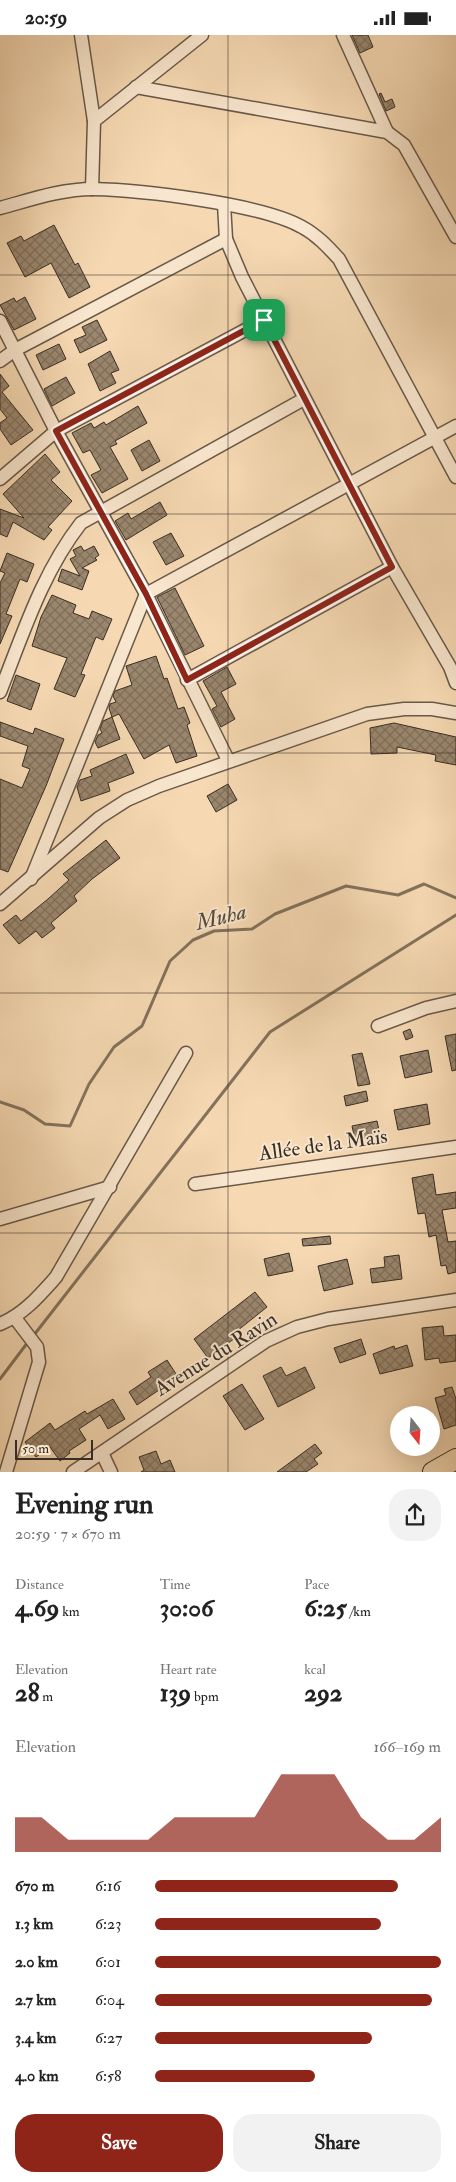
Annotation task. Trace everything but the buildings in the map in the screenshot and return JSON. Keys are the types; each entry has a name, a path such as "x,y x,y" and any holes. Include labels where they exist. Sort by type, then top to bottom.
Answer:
{"main road":[{"path":"434,1472 456,1459"}],"street":[{"path":"81,35 94,121 92,189"},
{"path":"94,121 202,35"},
{"path":"343,35 387,132"},
{"path":"136,87 387,132 404,145 456,237"},
{"path":"0,208 52,194 92,189 148,193 224,205 271,215 294,223 324,242 339,259 456,477"},
{"path":"224,205 226,239 264,320 392,567 450,667 456,683"},
{"path":"0,361 15,350 226,239"},
{"path":"0,479 56,431 264,320"},
{"path":"0,321 56,431 146,594 228,760"},
{"path":"0,692 43,584 64,545 81,523 304,399"},
{"path":"31,879 146,594 456,426"},
{"path":"187,680 392,567"},
{"path":"0,904 99,818 127,800 159,786 228,760 367,714 384,710 432,709 456,713"},
{"path":"378,1026 426,1008 456,1001"},
{"path":"0,1324 15,1318 34,1302 56,1277 110,1187 186,1053"},
{"name":"Allée de la Maïs","path":"195,1184 456,1147"},
{"path":"0,1219 110,1187"},
{"name":"Avenue du Ravin","path":"74,1472 266,1341 297,1327 328,1319 456,1300"},
{"path":"6,1472 39,1362 38,1347 15,1318"},
{"path":"102,1453 110,1472"}],"waterway":[{"name":"Muha","path":"0,1102 24,1110 45,1124 70,1126 89,1084 114,1047 142,1026 170,961 193,940 214,931 252,929 275,914 346,886 398,895 424,884 456,898"},
{"path":"34,1335 270,1032 456,915"},
{"path":"0,1379 28,1342"}],"route":[{"path":"264,320 392,567 187,680 146,594 56,431 264,320"}]}
